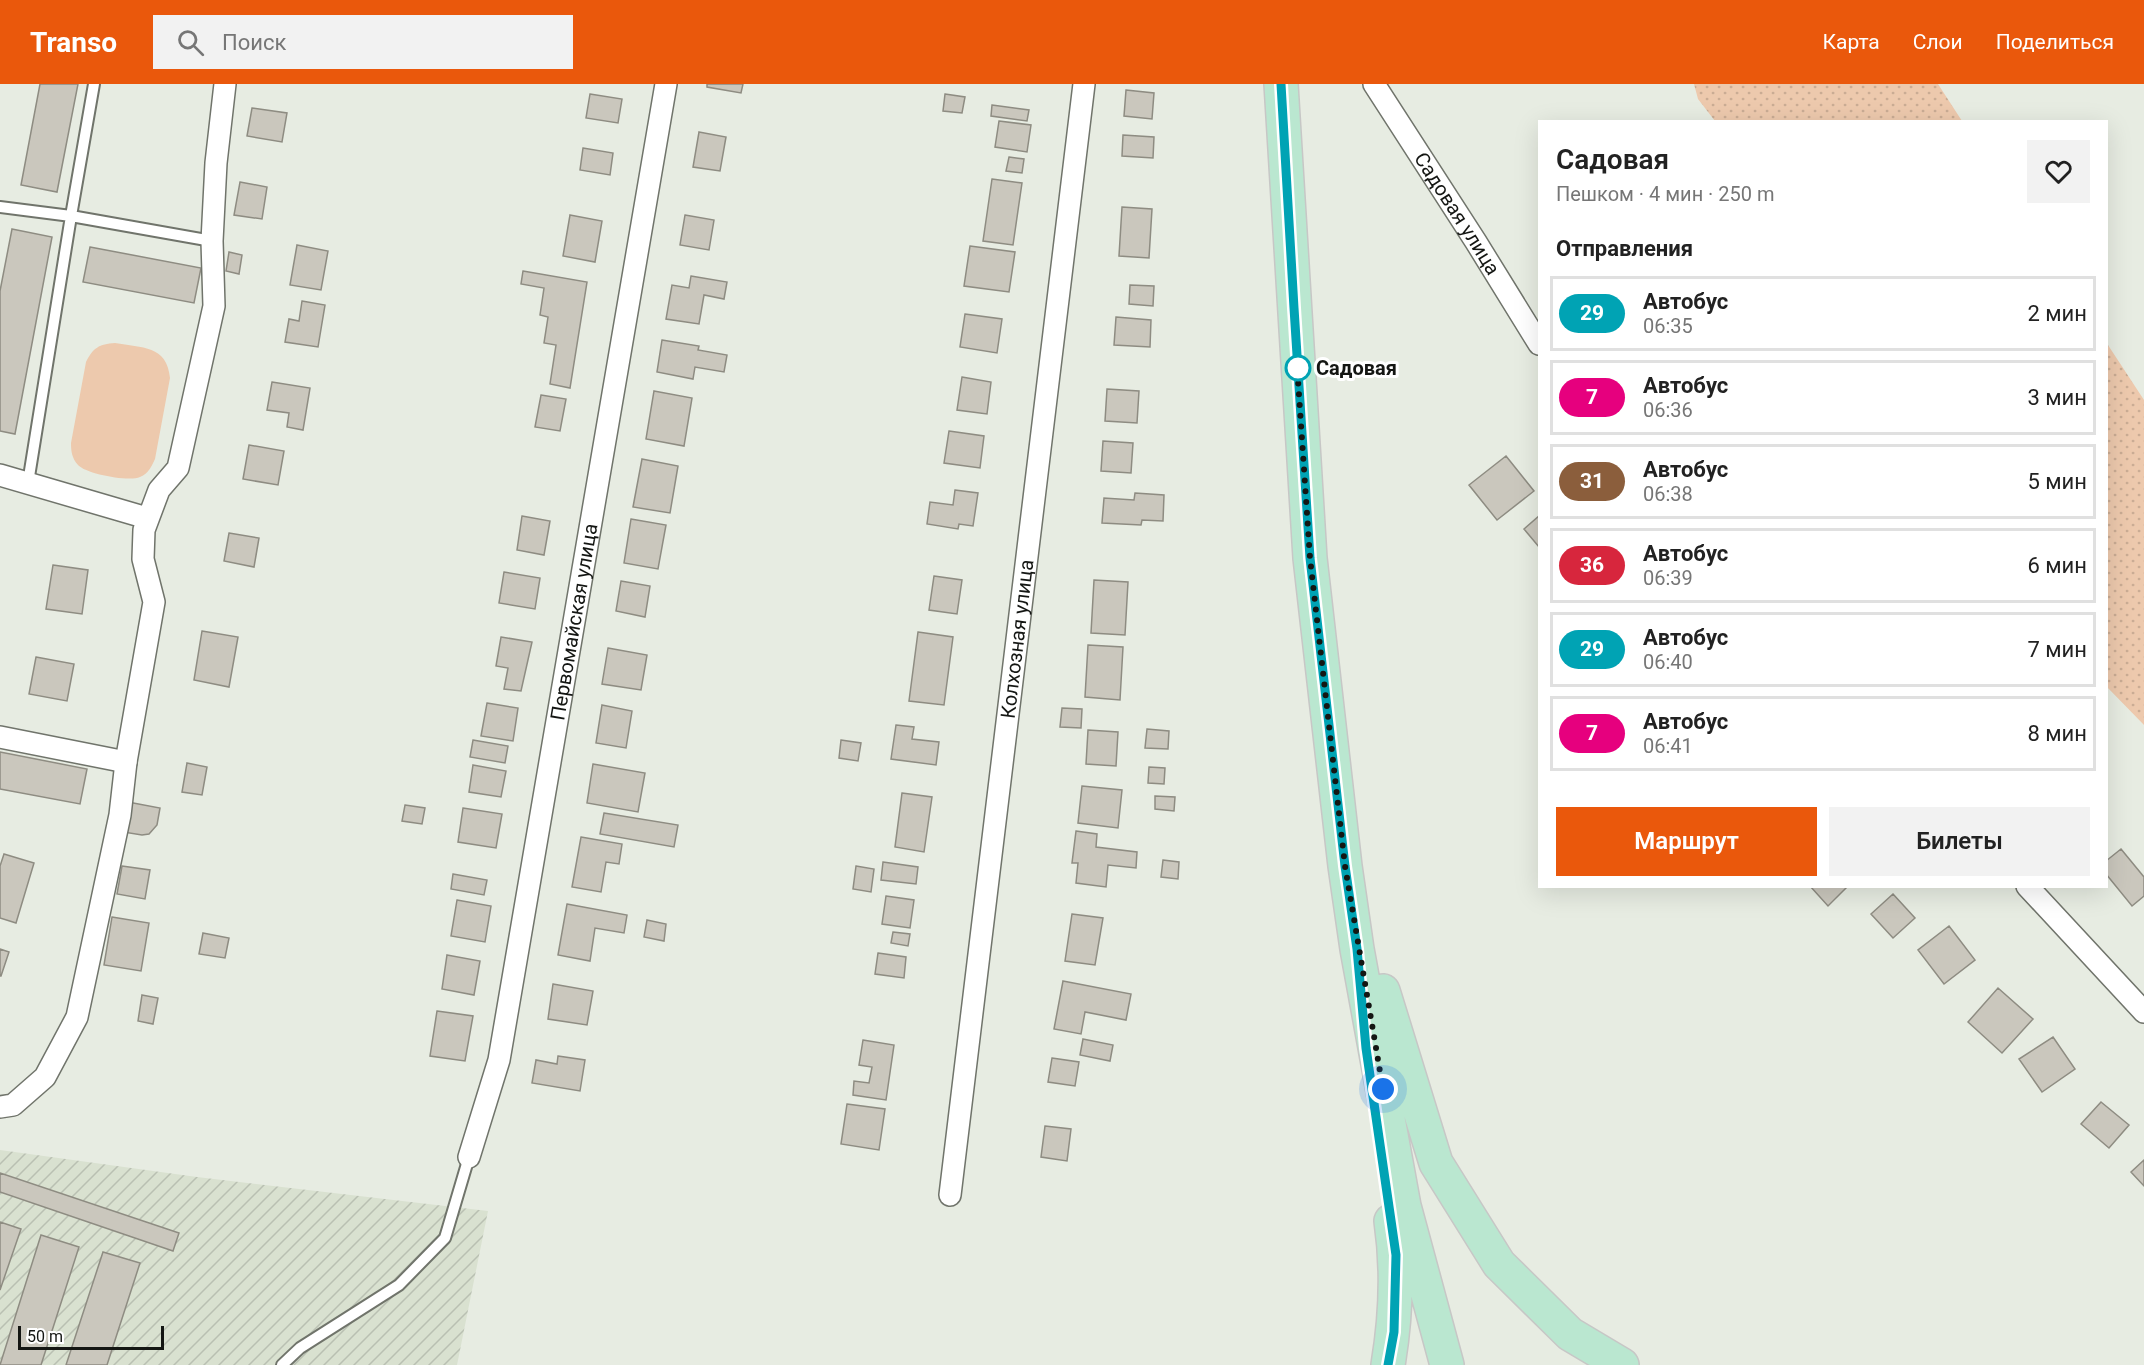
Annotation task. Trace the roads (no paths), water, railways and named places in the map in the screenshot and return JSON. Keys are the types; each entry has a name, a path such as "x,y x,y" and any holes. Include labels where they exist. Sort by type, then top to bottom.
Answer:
{"main road":[{"path":"1281,84 1310,558 1345,866 1357,949 1404,1206 1447,1365"},
{"path":"1345,866 1436,1163 1499,1264 1570,1334 1622,1365"},
{"path":"1357,949 1366,1048 1396,1255 1394,1332 1388,1365"}],"street":[{"path":"0,1107 14,1105 45,1077 77,1017 120,815 126,762 154,602 143,559 144,530 159,490 178,468 214,306 212,241 216,163 225,84"},
{"name":"Первомайская улица","path":"469,1157 499,1060 666,84"},
{"name":"Колхозная улица","path":"950,1195 1084,84"},
{"name":"Садовая улица","path":"1374,84 1538,342"},
{"path":"0,475 147,518"},
{"path":"0,737 126,762"},
{"path":"2029,888 2144,1012"}],"lane":[{"path":"28,483 94,84"},
{"path":"0,207 71,216 212,241"},
{"path":"282,1365 300,1348 399,1285 445,1238 469,1157"}],"place":[{"name":"Садовая","path":"1298,368"}]}
